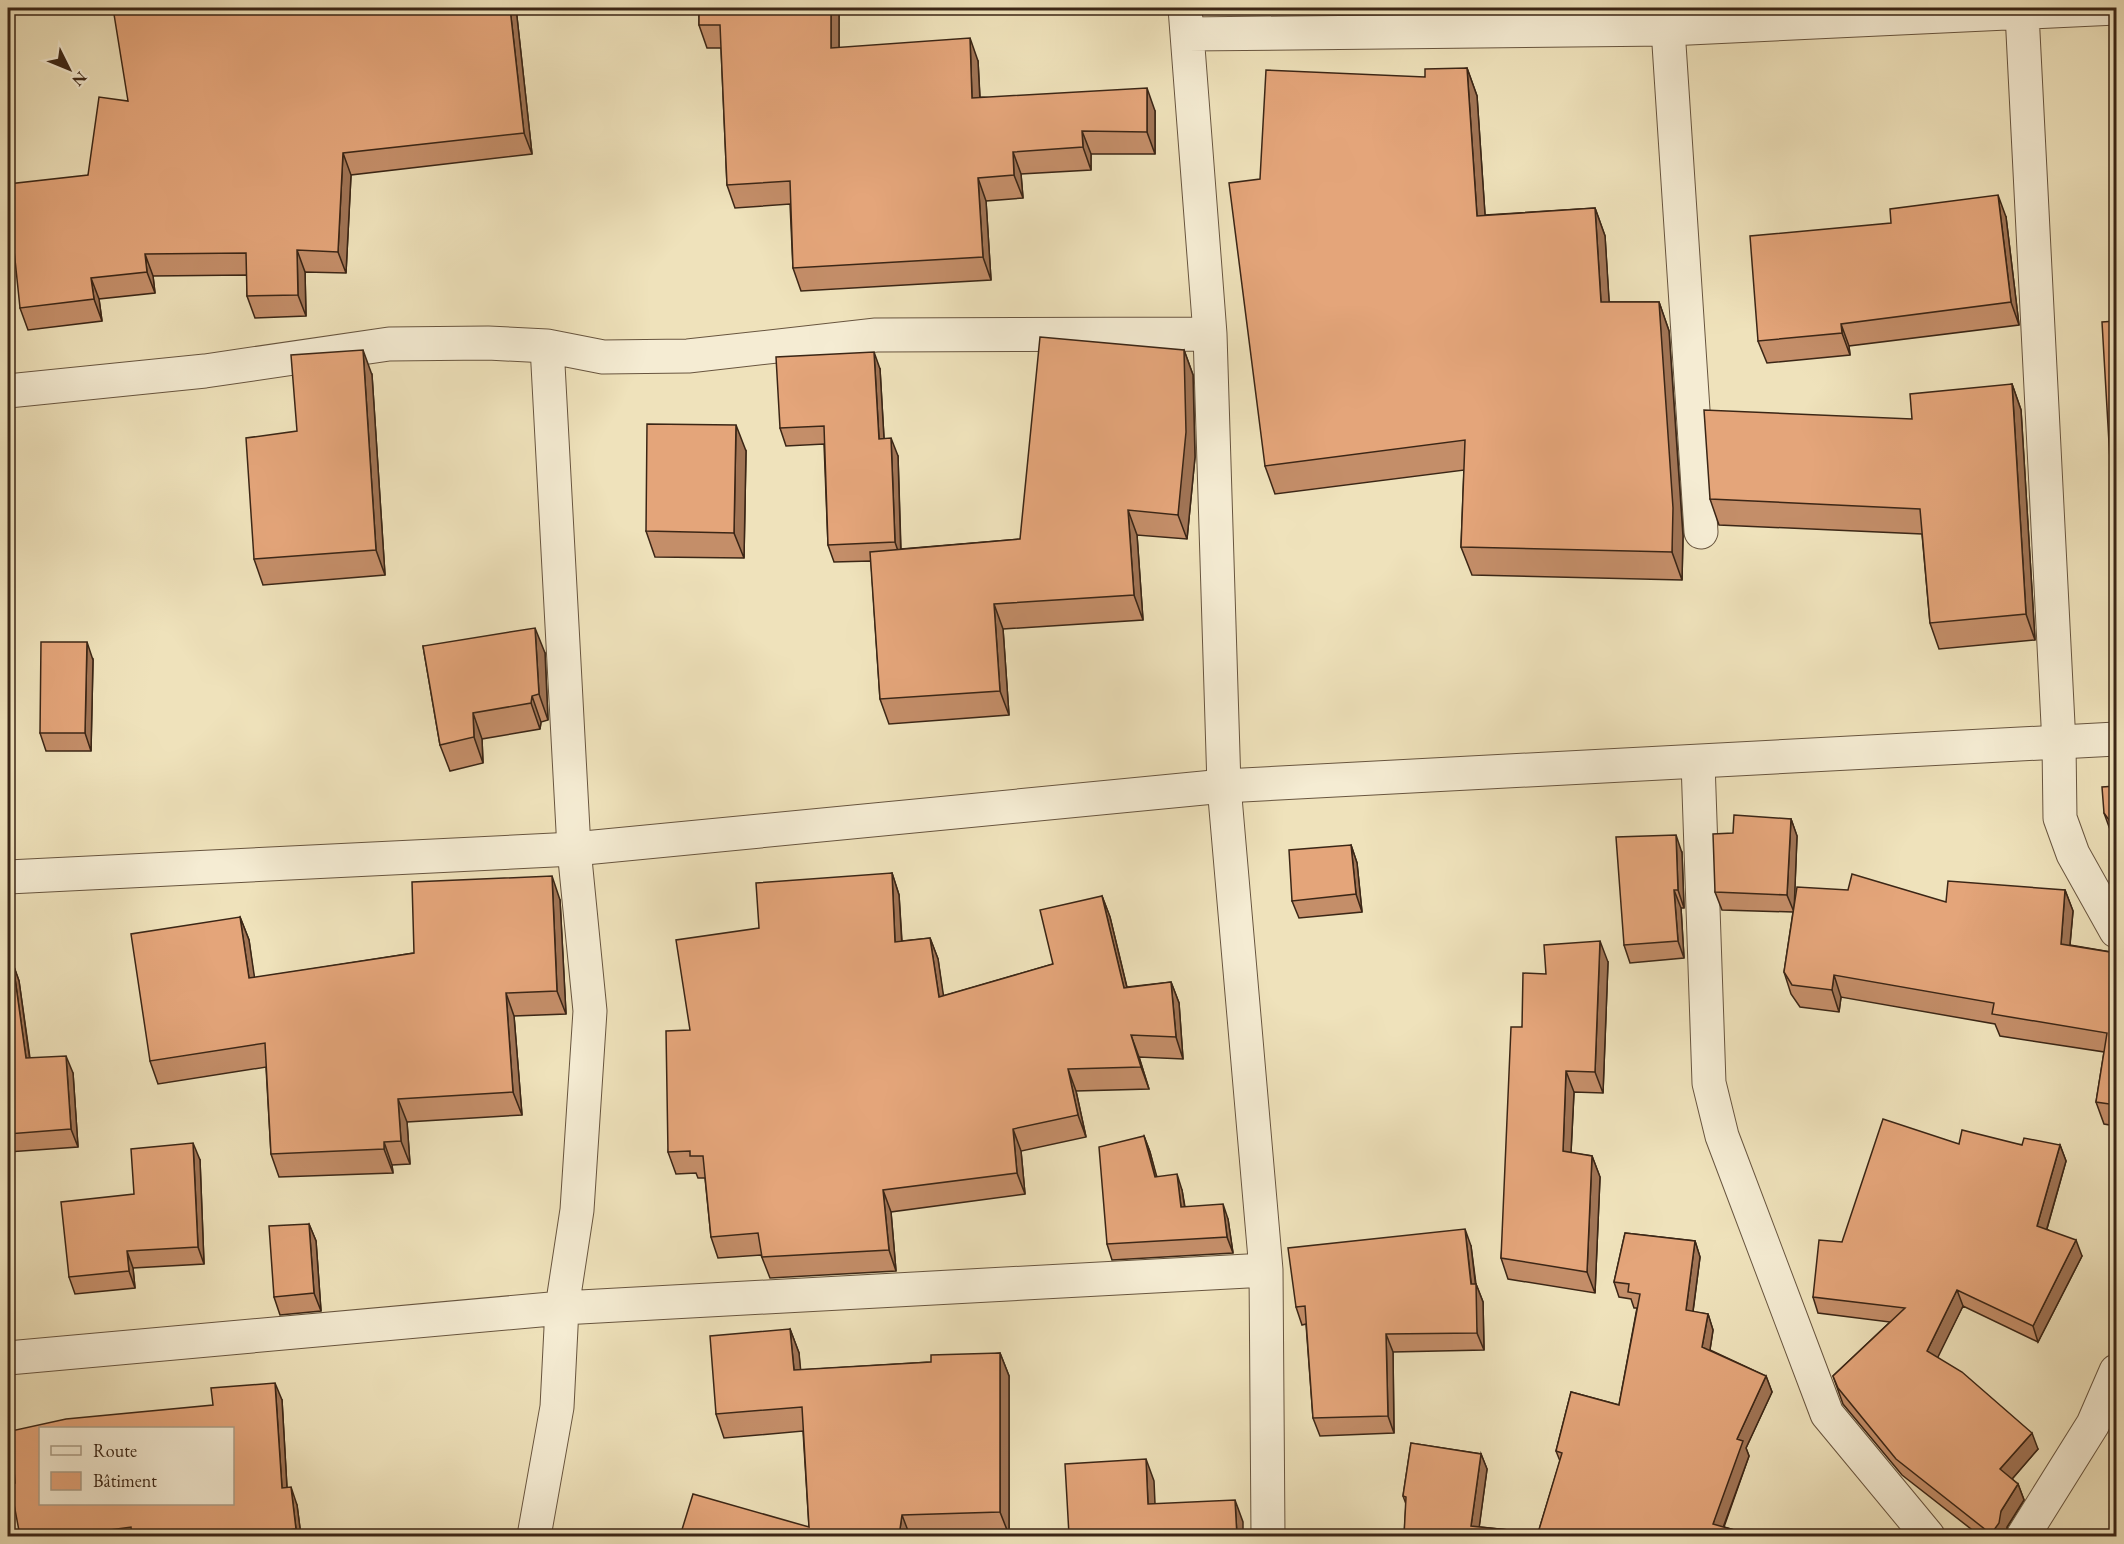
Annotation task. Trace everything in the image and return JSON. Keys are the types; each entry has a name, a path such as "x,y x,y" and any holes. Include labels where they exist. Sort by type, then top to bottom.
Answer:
{"street":[{"path":"1268,1536 1266,1270 1224,786 1209,334 1186,21 1668,29 2116,8"},
{"path":"2022,13 2059,744 2060,818 2073,854 2116,932"},
{"path":"1668,29 1701,532"},
{"path":"8,391 205,371 389,344 488,343 547,346 603,357 624,357 688,356 876,335 1209,334"},
{"path":"534,1536 557,1407 562,1308 577,1210 590,1011 574,849 547,346"},
{"path":"8,877 574,849 1224,786 2059,744 2116,739"},
{"path":"1698,762 1709,1083 1722,1136 1827,1414 1928,1536"},
{"path":"8,1358 562,1308 1266,1270"},
{"path":"2023,1536 2093,1424 2116,1371"}],"building":[{"path":"113,8 510,8 524,133 343,153 338,252 297,250 298,295 247,296 246,253 145,254 147,272 91,278 94,299 20,308 8,184 88,175 99,97 128,101"},
{"path":"699,8 831,8 831,48 970,38 972,98 1147,88 1147,132 1082,131 1083,147 1013,152 1014,175 978,178 983,257 793,268 790,181 727,185 720,25 699,25"},
{"path":"1467,68 1477,216 1595,208 1601,302 1659,302 1673,508 1672,552 1461,547 1465,440 1265,466 1229,183 1260,179 1266,70 1425,77 1425,69"},
{"path":"1998,195 2011,302 1841,324 1842,333 1758,341 1750,236 1891,223 1890,209"},
{"path":"2116,321 2116,460 2110,460 2102,322"},
{"path":"1040,337 1184,350 1186,432 1178,515 1128,510 1134,595 994,604 1000,691 880,699 870,552 1020,539"},
{"path":"363,350 376,550 254,559 246,438 297,431 291,355"},
{"path":"874,352 879,439 891,438 895,542 828,545 824,426 780,428 776,357"},
{"path":"2012,384 2026,614 1930,623 1920,509 1710,499 1704,410 1912,419 1910,394"},
{"path":"647,424 736,425 734,533 646,531"},
{"path":"535,628 539,694 532,696 531,703 473,713 474,737 440,745 423,646"},
{"path":"41,642 87,642 85,733 40,733"},
{"path":"2116,786 2116,830 2104,813 2102,787"},
{"path":"1734,815 1791,819 1787,895 1715,892 1713,834 1733,833"},
{"path":"1676,835 1678,890 1674,890 1678,941 1624,945 1616,837"},
{"path":"1351,845 1356,894 1292,901 1289,850"},
{"path":"892,873 895,942 930,938 939,997 1053,964 1040,910 1102,896 1124,988 1171,982 1176,1037 1131,1035 1141,1067 1068,1069 1078,1115 1013,1129 1017,1173 883,1190 889,1250 762,1257 758,1233 711,1237 703,1156 690,1156 690,1151 668,1152 666,1031 690,1030 676,940 759,928 756,883"},
{"path":"1852,874 1946,902 1948,881 2065,890 2061,944 2116,953 2116,1105 2096,1102 2107,1033 1992,1014 1994,1003 1834,975 1832,990 1792,985 1784,972 1797,887 1848,890"},
{"path":"552,876 557,991 506,993 513,1092 398,1099 401,1141 384,1142 384,1149 271,1154 265,1043 150,1061 131,934 240,917 249,978 414,953 412,882"},
{"path":"1600,941 1595,1072 1566,1071 1563,1151 1592,1156 1587,1272 1501,1258 1511,1027 1522,1027 1523,973 1546,974 1544,945"},
{"path":"8,964 13,964 26,1058 66,1056 71,1129 8,1134"},
{"path":"1883,1119 1959,1144 1962,1130 2022,1145 2024,1138 2060,1145 2037,1226 2076,1240 2033,1326 1957,1290 1927,1351 1962,1372 2032,1433 2000,1469 2018,1484 2001,1511 1999,1523 1991,1534 1896,1459 1838,1388 1833,1376 1905,1308 1813,1297 1819,1240 1842,1242"},
{"path":"1144,1136 1155,1177 1177,1174 1181,1207 1223,1204 1227,1237 1107,1244 1099,1147"},
{"path":"193,1143 198,1247 127,1251 129,1271 69,1277 61,1202 134,1194 131,1149"},
{"path":"309,1224 314,1293 274,1297 269,1226"},
{"path":"1465,1229 1471,1284 1476,1284 1477,1333 1386,1334 1388,1416 1313,1418 1305,1306 1296,1307 1288,1248"},
{"path":"1625,1233 1695,1241 1686,1310 1708,1314 1702,1347 1766,1376 1737,1439 1743,1441 1713,1524 1755,1536 1404,1536 1406,1497 1403,1496 1411,1443 1481,1454 1471,1526 1538,1533 1562,1453 1556,1451 1571,1392 1619,1405 1640,1294 1628,1292 1629,1284 1614,1282"},
{"path":"790,1329 794,1370 931,1362 931,1355 1000,1353 1000,1512 902,1515 899,1536 680,1536 693,1494 809,1527 802,1407 716,1414 710,1336"},
{"path":"275,1383 282,1488 291,1487 296,1529 245,1536 132,1536 131,1527 65,1536 20,1536 10,1483 15,1483 11,1431 66,1419 213,1405 211,1388"},
{"path":"1146,1459 1148,1504 1235,1500 1237,1536 1069,1535 1065,1464"}]}
